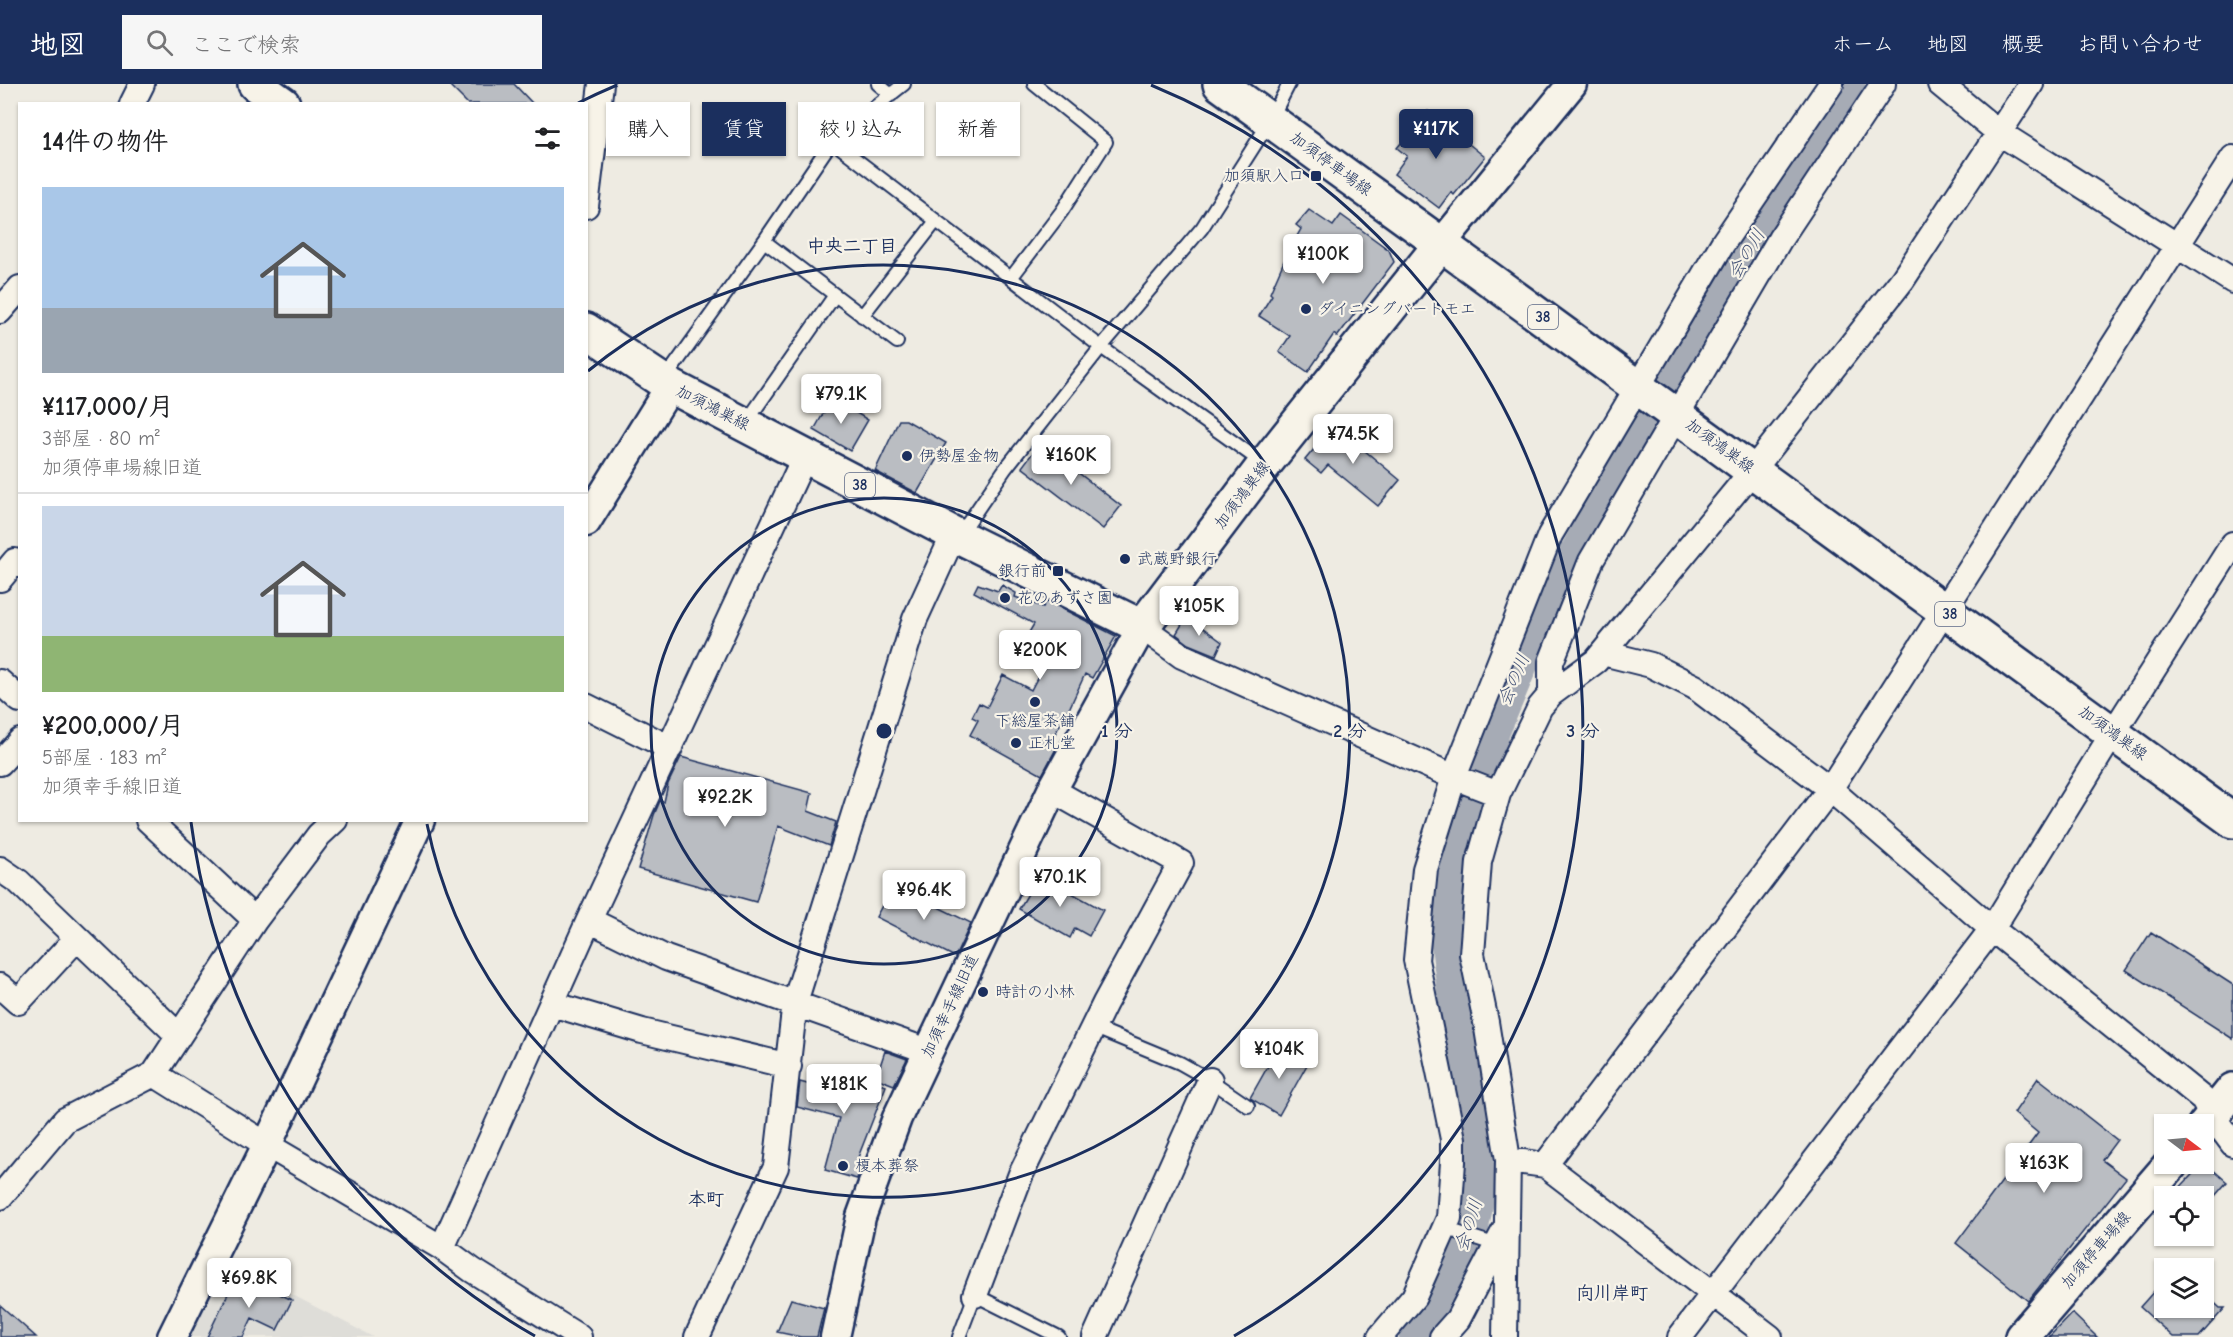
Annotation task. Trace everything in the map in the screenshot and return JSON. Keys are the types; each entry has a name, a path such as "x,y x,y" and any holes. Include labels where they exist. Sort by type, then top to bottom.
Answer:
{"main road":[{"path":"255,84 280,102"},
{"name":"加須停車場線","path":"1220,84 1442,244"},
{"name":"加須鴻巣線","path":"588,331 667,384 954,534 1142,627 1265,464 1442,244 2233,821"},
{"path":"2214,1114 2233,1090"},
{"name":"加須停車場線","path":"2022,1337 2162,1174"}],"street":[{"path":"133,102 142,84"},
{"path":"588,190 601,84"},
{"path":"1442,244 1572,84"},
{"path":"1551,694 1551,662 1657,400 1724,243 1831,84"},
{"path":"1380,1337 1414,1297 1449,1218 1453,1162 1452,1139 1416,960 1425,869 1454,777 1550,535 1780,239 1883,84"},
{"path":"1940,84 1998,132 2233,281"},
{"path":"1505,1337 1501,1236 1508,1160 1486,1022 1472,954 1479,862 1498,794 1540,707 1551,694 1596,661 1753,470 1903,279 2031,84"},
{"path":"1545,1165 1830,789 2233,158"},
{"path":"0,311 18,290"},
{"path":"588,519 663,399 667,384"},
{"path":"442,1248 589,920 805,456"},
{"path":"697,1337 776,1167 795,1002 915,619 954,534"},
{"path":"1680,1337 1992,929 2233,544"},
{"path":"0,579 15,561 18,563"},
{"path":"1142,627 1182,656 1454,777 1498,794"},
{"name":"加須幸手線旧道","path":"835,1337 861,1216 897,1118 1052,790 1142,627"},
{"path":"1603,653 1651,665 1695,687 1830,789 1992,929 2203,1099 2206,1114"},
{"path":"0,682 18,698"},
{"path":"588,707 670,748"},
{"path":"0,763 18,743"},
{"path":"975,1296 1021,1174 1094,1027 1182,863 1052,790"},
{"path":"150,822 255,920"},
{"path":"0,1197 65,1120 154,1074 255,920 319,836 333,822"},
{"path":"172,1337 267,1145 419,822"},
{"path":"0,869 19,882 179,1036"},
{"path":"589,920 666,958 928,1051"},
{"path":"0,986 18,1002 77,938"},
{"path":"552,1004 642,1030 789,1066"},
{"path":"154,1074 267,1145 442,1248 472,1270 579,1337"},
{"path":"1095,1337 1210,1080"},
{"path":"2214,1127 2233,1144"},
{"path":"1508,1160 1545,1165 1770,1337"},
{"path":"1442,1337 1458,1319 1501,1236"}],"lane":[{"path":"878,84 891,95"},
{"path":"882,102 904,84"},
{"path":"1011,278 1062,211 1106,142 1034,84"},
{"path":"954,534 968,523 1005,469 1101,347 1202,228 1269,121 1288,84"},
{"path":"667,384 672,369 822,156"},
{"path":"852,156 1101,347 1265,464"},
{"path":"862,316 936,221"},
{"path":"764,241 897,342"},
{"path":"745,424 835,295"},
{"path":"1094,1027 1180,1064 1210,1080 1248,1106"},
{"path":"1444,1228 1501,1236"},
{"path":"959,1337 975,1296 1059,1337"}],"shaded area":[{"path":"224,1259 373,1337 187,1337"}],"building":[{"path":"448,84 514,84 531,102 466,102"},
{"path":"1428,111 1485,157 1454,195 1451,192 1439,208 1394,174 1407,156 1397,148"},
{"path":"1309,210 1333,226 1341,215 1389,250 1394,262 1337,337 1334,334 1308,372 1279,352 1290,336 1259,316 1272,295 1270,293 1284,261 1298,239 1296,238 1301,229 1296,225"},
{"path":"832,398 868,420 850,451 814,430"},
{"path":"899,420 906,420 946,443 917,493 875,471"},
{"path":"1334,425 1400,480 1378,506 1328,465 1321,473 1305,460"},
{"path":"1040,443 1121,506 1103,529 1022,467"},
{"path":"978,584 998,591 1002,585 1016,593 1015,597 1043,607 1047,601 1116,636 1092,678 1085,674 1051,741 1058,745 1042,775 970,735 978,720 972,717 979,703 987,707 1003,675 1031,690 1049,655 1024,641 1034,624 974,592"},
{"path":"1187,616 1222,642 1216,655 1189,644 1176,634"},
{"path":"681,757 812,793 808,811 836,822 829,846 778,826 756,902 638,869 654,815 660,801 664,802 668,784"},
{"path":"1039,875 1103,910 1089,936 1075,928 1070,938 1019,909"},
{"path":"893,885 971,923 955,957 876,917"},
{"path":"2151,932 2233,985 2233,1039 2126,970"},
{"path":"1281,1043 1308,1063 1279,1115 1250,1098"},
{"path":"885,1051 907,1059 894,1085 876,1078"},
{"path":"828,1066 886,1086 857,1160 862,1162 857,1179 825,1170 839,1118 797,1107 800,1082 822,1088"},
{"path":"2038,1078 2117,1140 2102,1160 2126,1178 2028,1301 1956,1243 2038,1133 2014,1113"},
{"path":"2214,1171 2227,1182 2214,1197 2214,1186 2181,1186 2193,1174 2214,1174"},
{"path":"238,1273 292,1300 277,1330 252,1318 243,1337 207,1337"},
{"path":"2154,1291 2154,1318 2214,1318 2214,1302 2220,1308 2225,1308 2199,1337 2173,1337 2140,1307"},
{"path":"791,1299 824,1308 817,1337 801,1337 777,1332"},
{"path":"0,1305 36,1337 0,1337"},
{"path":"2072,1313 2097,1337 2049,1337"}],"waterway":[{"name":"会の川","path":"1416,1337 1437,1312 1472,1227 1480,1186 1447,938 1452,888 1493,731 1537,626 1646,424 1795,178 1848,84"}],"place":[{"name":"加須駅入口","path":"1316,176"},
{"name":"ダイニングバートモエ","path":"1306,309"},
{"name":"伊勢屋金物","path":"907,456"},
{"name":"武蔵野銀行","path":"1125,559"},
{"name":"銀行前","path":"1058,571"},
{"name":"花のあずさ園","path":"1005,598"},
{"name":"下総屋茶舗","path":"1035,702"},
{"name":"正札堂","path":"1016,743"},
{"name":"時計の小林","path":"983,992"},
{"name":"榎本葬祭","path":"843,1166"}],"district":[{"name":"中央二丁目","path":"852,246"},
{"name":"本町","path":"706,1199"},
{"name":"向川岸町","path":"1612,1293"}]}
